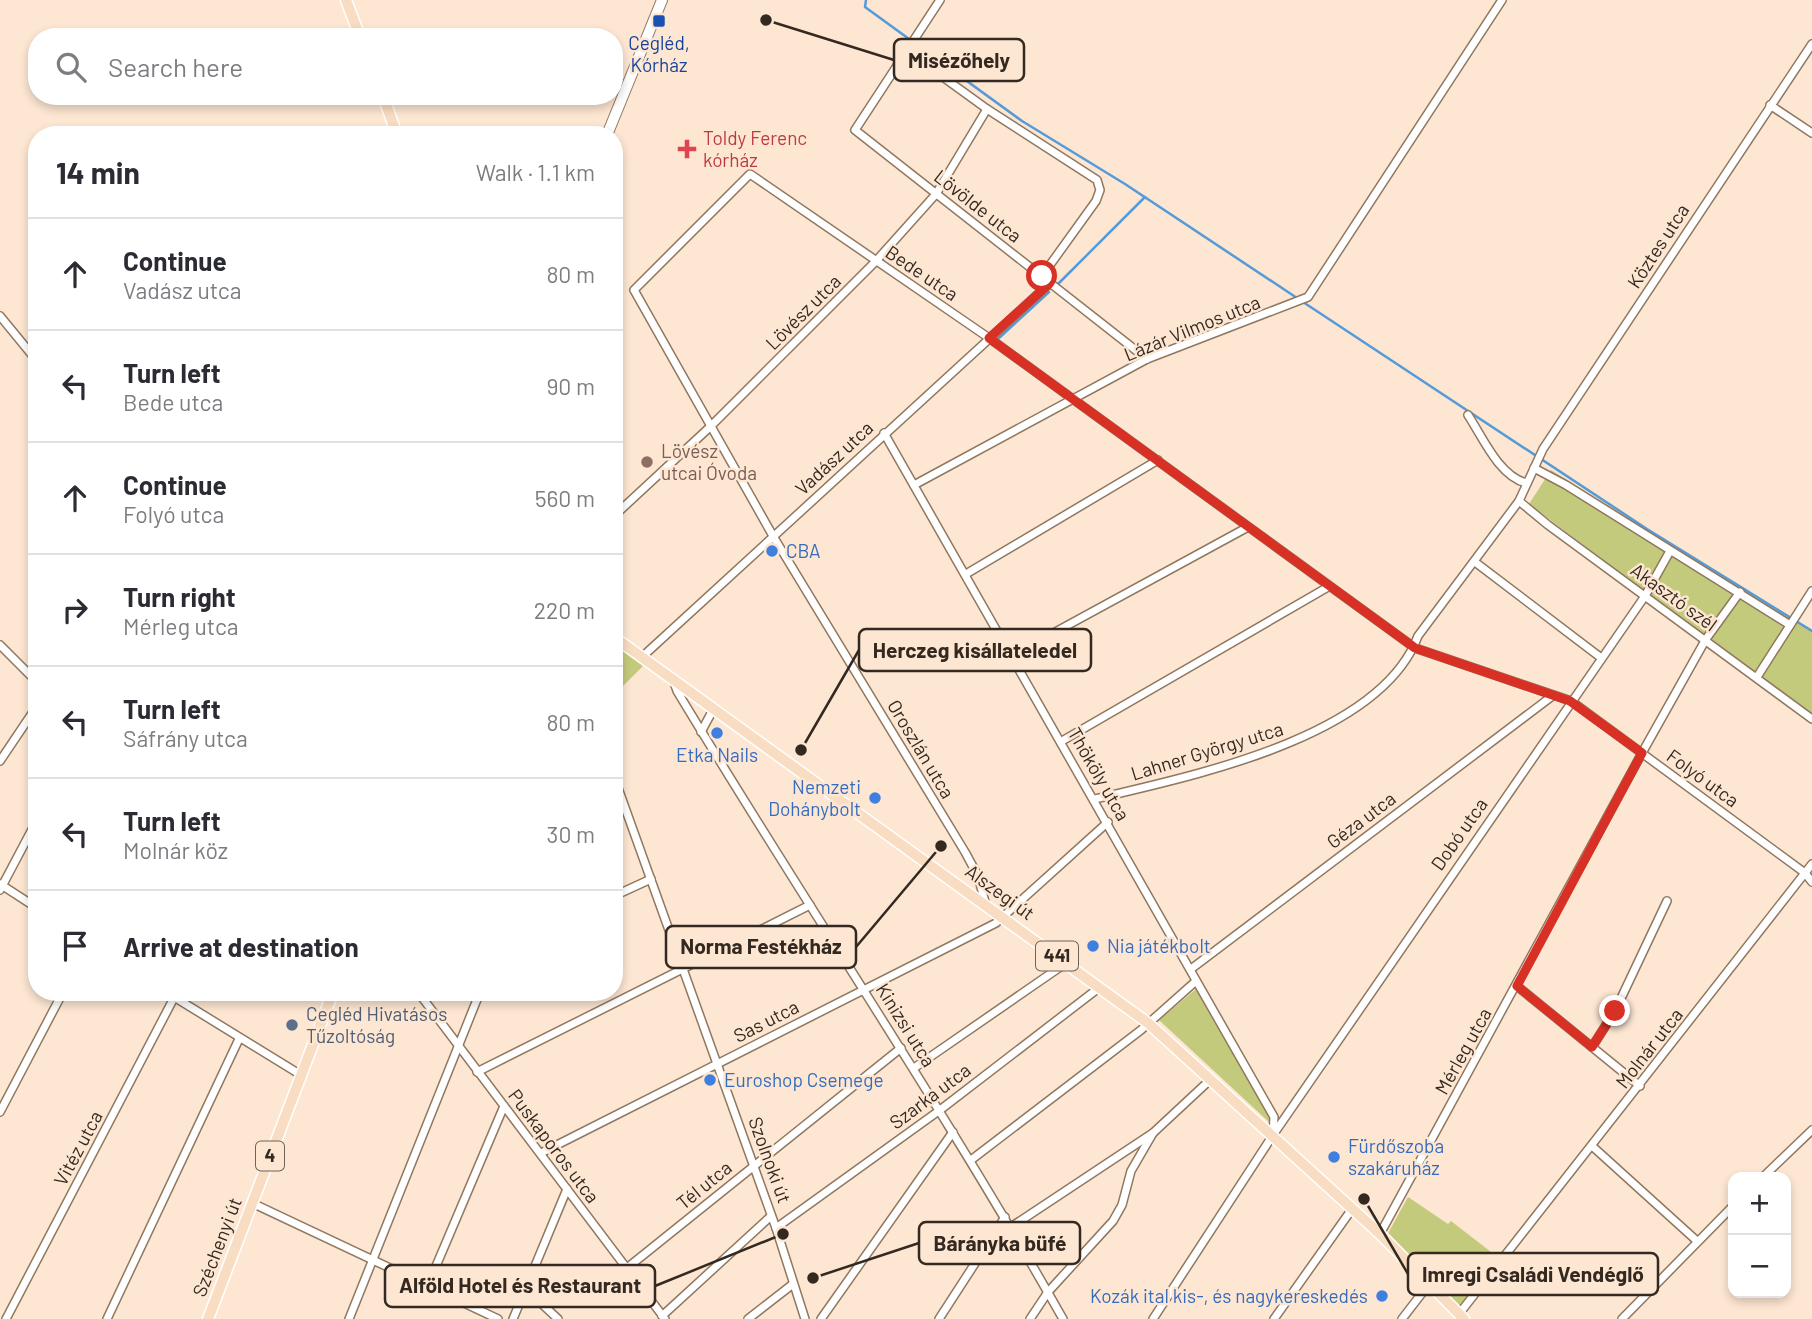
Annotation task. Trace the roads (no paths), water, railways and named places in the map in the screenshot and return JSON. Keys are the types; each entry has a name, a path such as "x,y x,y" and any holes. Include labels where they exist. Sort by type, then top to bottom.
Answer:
{"main road":[{"path":"346,0 357,28"},
{"path":"623,96 662,0"},
{"path":"386,105 394,126"},
{"path":"611,126 619,105"},
{"name":"Alszegi út","path":"623,643 985,902 1148,1023 1380,1234 1462,1317"},
{"name":"Széchenyi út","path":"208,1319 330,1001"}],"street":[{"path":"940,0 908,49 987,109 1097,180 1099,185 1096,201 1042,276"},
{"name":"Lázár Vilmos utca","path":"914,485 1147,359 1301,301 1324,271 1502,0"},
{"name":"Köztes utca","path":"1534,468 1539,456 1812,44"},
{"name":"Lövölde utca","path":"908,49 855,130 1147,359"},
{"path":"1770,105 1812,133"},
{"name":"Lövész utca","path":"623,508 710,426 876,261 936,194 987,109"},
{"name":"Bede utca","path":"634,290 750,174 1075,400"},
{"name":"Vadász utca","path":"642,657 1049,284"},
{"name":"Oroszlán utca","path":"634,290 773,536 965,852 978,876 985,902"},
{"path":"0,316 28,349"},
{"name":"Folyó utca","path":"1075,400 1415,648 1570,701 1805,873 1812,882"},
{"path":"1468,415 1498,462 1515,480 1526,483"},
{"name":"Thököly utca","path":"884,433 1013,655 1274,1117 1273,1135"},
{"path":"966,574 1158,460"},
{"path":"1534,468 1670,551 1793,621"},
{"name":"Lahner György utca","path":"1095,799 1247,758 1303,738 1357,707 1383,684 1415,648 1418,636 1519,500 1534,468"},
{"name":"Akasztó szél","path":"1519,500 1812,719"},
{"path":"1013,655 1248,527"},
{"name":"Dobó utca","path":"1153,1319 1273,1135 1600,657 1645,596 1670,551"},
{"path":"1475,562 1600,657"},
{"path":"1062,741 1328,587"},
{"path":"1757,677 1812,591"},
{"name":"Mérleg utca","path":"1380,1234 1642,753 1706,639 1740,592"},
{"path":"0,645 28,673"},
{"name":"Kinizsi utca","path":"672,678 701,732 971,1160 1063,1319"},
{"name":"Géza utca","path":"1191,969 1551,696"},
{"path":"701,732 714,708"},
{"path":"0,761 28,719"},
{"name":"Szolnoki út","path":"623,802 776,1228 804,1319"},
{"name":"Sas utca","path":"541,1153 996,923 1108,822"},
{"path":"28,837 1,887 28,903"},
{"name":"Molnár utca","path":"1462,1317 1509,1251 1812,864"},
{"path":"623,892 651,879"},
{"path":"1592,1047 1615,1011 1667,901"},
{"path":"623,1001 810,905"},
{"path":"914,1068 1066,963"},
{"path":"971,1160 1148,1023 1196,981"},
{"path":"1517,986 1640,1086"},
{"name":"Szarka utca","path":"776,1228 940,1110 1100,987"},
{"path":"0,1112 58,1001"},
{"name":"Vitéz utca","path":"6,1319 173,1001"},
{"path":"185,1001 239,1039 301,1076"},
{"name":"Puskaporos utca","path":"424,1001 664,1317"},
{"path":"349,1319 476,1001"},
{"path":"477,1072 623,1001"},
{"path":"107,1319 239,1039"},
{"name":"Tél utca","path":"627,1268 901,1048"},
{"path":"1011,1227 1153,1133 1211,1079"},
{"path":"428,1285 505,1106"},
{"path":"1768,1172 1812,1130"},
{"path":"821,1319 953,1132"},
{"path":"1030,1319 1048,1292 1113,1221 1122,1205 1131,1171 1153,1133"},
{"path":"1592,1146 1697,1241"},
{"path":"513,1319 567,1189"},
{"path":"252,1203 498,1319"},
{"path":"1274,1319 1352,1209"},
{"path":"1622,1319 1728,1211"},
{"path":"664,1317 771,1216"},
{"path":"939,1319 1005,1217"},
{"path":"748,1319 793,1284"},
{"path":"1402,1319 1429,1284"},
{"path":"526,1289 558,1319"},
{"path":"477,1319 481,1311"}],"waterway":[{"path":"866,0 865,7 1022,121 1125,184 1297,298"},
{"path":"1059,283 1145,197"},
{"path":"999,338 1049,292"},
{"path":"1303,302 1647,529 1812,631"}],"place":[{"name":"Misézőhely","path":"766,20"},
{"name":"Cegléd, Kórház","path":"659,21"},
{"name":"Toldy Ferenc kórház","path":"687,149"},
{"name":"Lövész utcai Óvoda","path":"647,462"},
{"name":"CBA","path":"772,551"},
{"name":"Etka Nails","path":"717,733"},
{"name":"Herczeg kisállateledel","path":"801,750"},
{"name":"Nemzeti Dohánybolt","path":"875,798"},
{"name":"Norma Festékház","path":"941,846"},
{"name":"Nia játékbolt","path":"1093,946"},
{"name":"Cegléd Hivatásos Tűzoltóság","path":"292,1025"},
{"name":"Euroshop Csemege","path":"710,1080"},
{"name":"Fürdőszoba szakáruház","path":"1334,1157"},
{"name":"Imregi Családi Vendéglő","path":"1364,1199"},
{"name":"Alföld Hotel és Restaurant","path":"783,1234"},
{"name":"Bárányka büfé","path":"813,1278"},
{"name":"Kozák ital kis-, és nagykereskedés","path":"1382,1296"}]}
